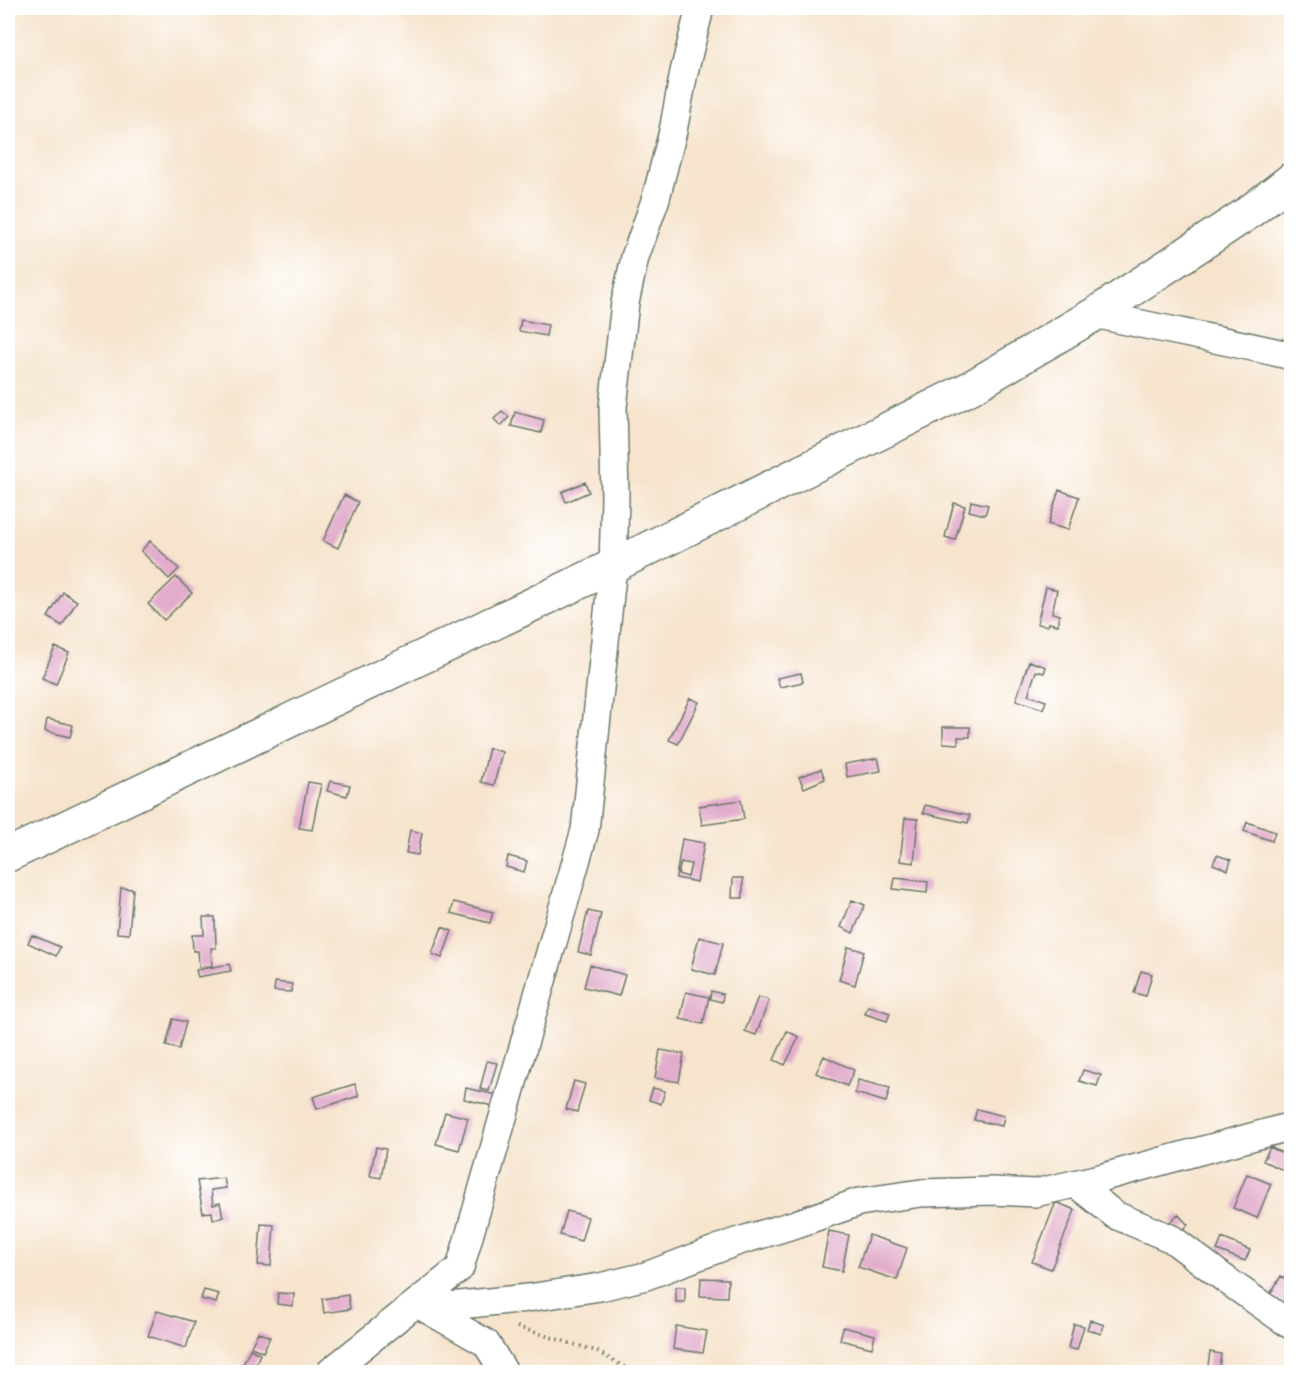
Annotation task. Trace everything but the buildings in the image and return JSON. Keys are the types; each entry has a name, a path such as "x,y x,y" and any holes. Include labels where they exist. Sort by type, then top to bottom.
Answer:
{"main road":[{"path":"8,855 613,566 970,388 1095,314 1248,213 1292,179"}],"street":[{"path":"330,1372 460,1268 585,830 613,566 614,407 625,303 634,257 656,198 700,8"},
{"path":"1095,314 1234,342 1292,357"},
{"path":"417,1303 450,1306 528,1298 600,1287 646,1276 736,1242 859,1202 921,1192 1035,1193 1292,1126"},
{"path":"1076,1184 1115,1215 1172,1239 1292,1326"},
{"path":"417,1303 486,1343 504,1372"}],"path":[{"path":"506,1324 596,1351 633,1372"}]}
